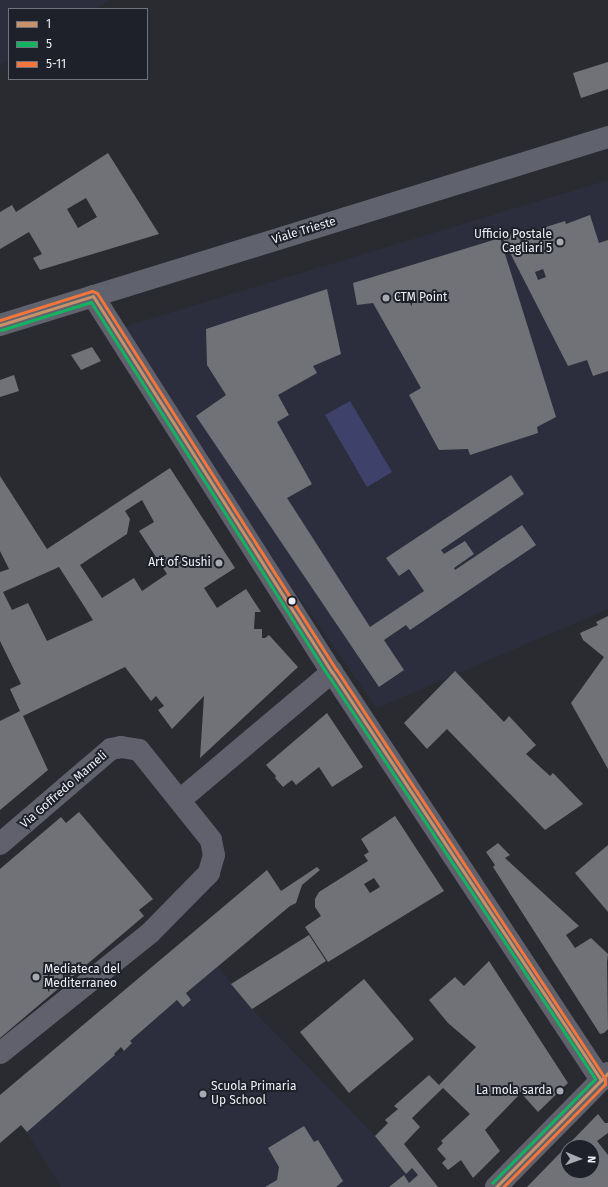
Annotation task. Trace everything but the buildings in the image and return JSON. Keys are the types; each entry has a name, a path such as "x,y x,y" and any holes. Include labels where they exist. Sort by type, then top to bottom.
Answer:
{"main road":[{"name":"Viale Trieste","path":"0,325 608,137"}],"street":[{"path":"94,296 332,672 604,1076 496,1187"},
{"path":"180,800 332,672"},
{"name":"Via Goffredo Mameli","path":"0,844 111,749 121,747 139,750 211,840 214,855 209,873 150,933 0,1053"}],"shaded area":[{"path":"0,0 110,0 96,8 8,8 8,61 0,66"},
{"path":"608,180 608,609 377,708 110,331"},
{"path":"350,401 392,472 367,487 325,415"},
{"name":"Scuola Primaria Up School","path":"218,966 252,1009 375,1136 406,1174 412,1168 418,1175 409,1183 403,1175 389,1187 61,1187 27,1132 115,1055 124,1051 132,1043 130,1041 177,1000 183,1007 191,1000 186,993"}],"transit line":[{"name":"5-11","path":"0,320 92,291 97,293 336,669 605,1078 605,1084 503,1187"},
{"name":"1","path":"0,325 93,296 332,672 601,1080"},
{"name":"5","path":"1,330 91,302 328,675 595,1079 492,1183"},
{"name":"1","path":"496,1187 608,1073"}],"place":[{"name":"Ufficio Postale Cagliari 5","path":"560,242"},
{"name":"CTM Point","path":"386,298"},
{"name":"Art of Sushi","path":"219,563"},
{"name":"Mediateca del Mediterraneo","path":"36,977"},
{"name":"La mola sarda","path":"560,1091"},
{"name":"Scuola Primaria Up School","path":"203,1094"}]}
